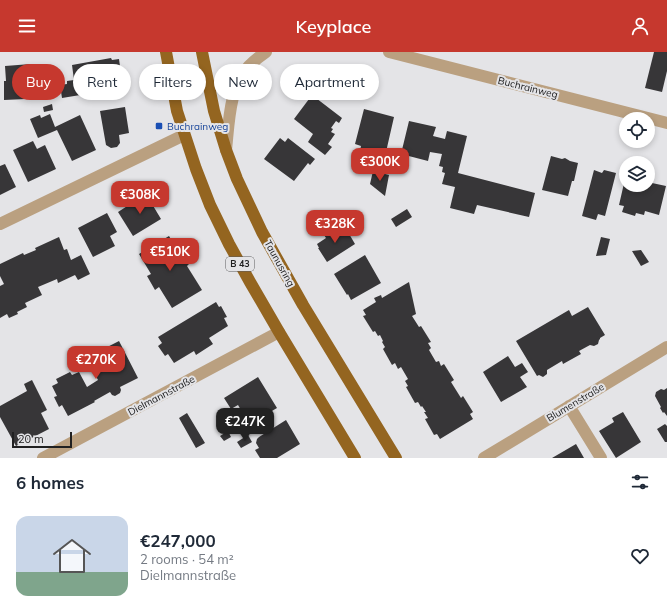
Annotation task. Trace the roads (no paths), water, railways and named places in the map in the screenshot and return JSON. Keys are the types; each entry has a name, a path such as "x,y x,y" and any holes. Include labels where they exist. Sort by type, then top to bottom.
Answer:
{"main road":[{"name":"B 43","path":"166,52 177,111 184,135 210,205 236,257 279,332 355,458"},
{"name":"Taunusring","path":"202,52 214,112 226,150 237,179 262,232 303,305 396,458"}],"street":[{"path":"226,150 229,117 234,91 249,66 266,52"},
{"name":"Buchrainweg","path":"389,52 667,123"},
{"path":"0,224 184,135"},
{"name":"Dielmannstraße","path":"43,458 279,332"},
{"name":"Blumenstraße","path":"484,458 667,347"},
{"path":"569,406 601,458"}],"place":[{"name":"Buchrainweg","path":"159,126"}]}
